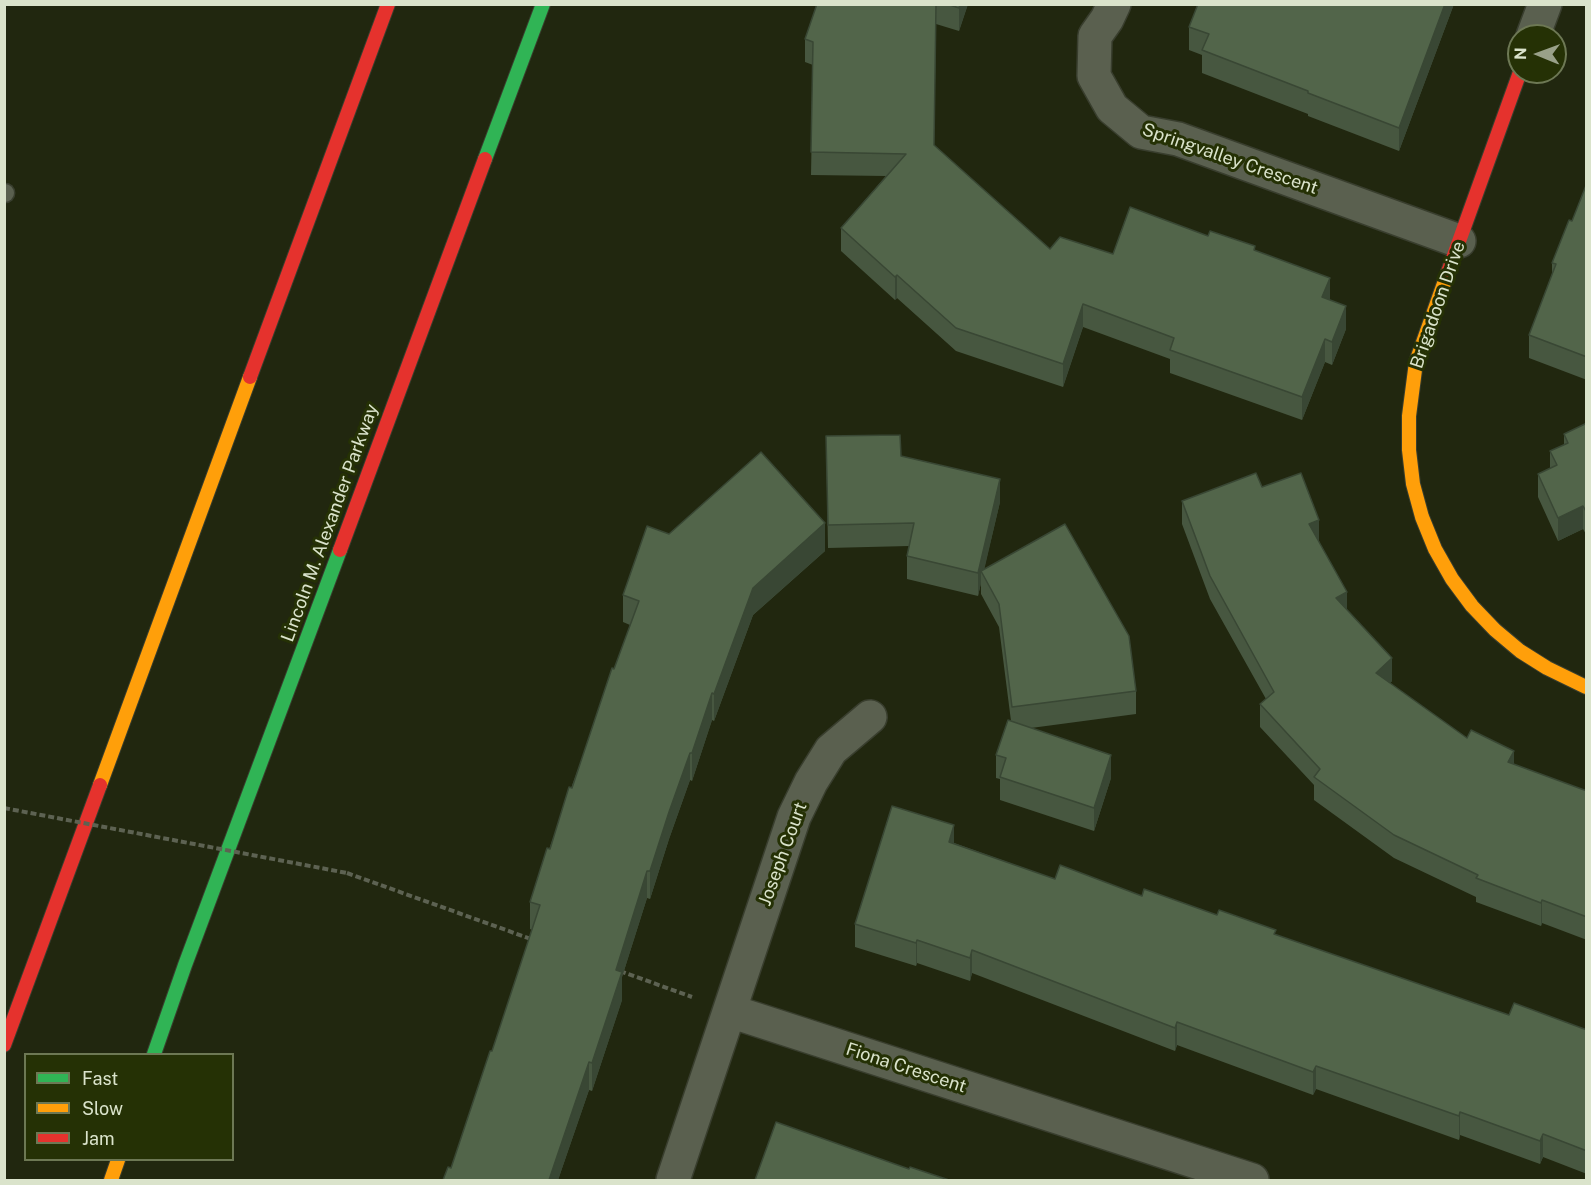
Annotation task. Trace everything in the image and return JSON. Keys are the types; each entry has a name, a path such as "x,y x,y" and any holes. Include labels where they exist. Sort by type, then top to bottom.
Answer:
{"main road":[{"path":"4,1045 388,4"},
{"name":"Lincoln M. Alexander Parkway","path":"154,1053 193,943 543,4"},
{"name":"Brigadoon Drive","path":"1516,84 1424,338 1411,389 1408,416 1413,484 1422,517 1435,549 1452,579 1472,606 1520,651 1547,668 1587,687"},
{"path":"111,1180 118,1161"}],"street":[{"name":"Springvalley Crescent","path":"1114,4 1095,36 1094,76 1113,108 1141,132 1178,139 1459,241"},
{"path":"1538,24 1545,4"},
{"name":"Joseph Court","path":"730,1011 787,836 804,794 831,750 870,717"},
{"path":"673,1180 730,1011"},
{"name":"Fiona Crescent","path":"730,1011 1252,1180"}],"path":[{"path":"4,808 347,873 538,942"},
{"path":"617,970 730,1011"}],"building":[{"path":"817,4 936,4 934,145 1050,249 1060,237 1113,254 1130,207 1208,236 1210,231 1255,246 1254,250 1330,278 1322,297 1346,306 1332,342 1325,339 1302,397 1170,350 1174,338 1083,304 1063,364 956,328 841,228 906,154 811,152 813,42 805,39"},
{"path":"947,4 960,4 959,8"},
{"path":"1198,4 1445,4 1399,128 1202,50 1209,34 1189,27"},
{"path":"1587,183 1587,357 1529,335 1556,264 1552,263"},
{"path":"1587,423 1587,513 1583,506 1558,518 1538,474 1557,465 1550,451 1568,443 1564,434"},
{"path":"900,435 901,456 1000,479 978,573 907,556 914,523 828,525 826,436"},
{"path":"761,452 825,523 753,588 714,694 712,693 692,753 690,753 650,871 647,871 616,970 622,972 592,1063 589,1062 549,1180 443,1180 448,1167 451,1168 540,905 530,902 547,848 550,849 569,787 572,788 612,668 614,669 639,601 623,595 647,526 669,534"},
{"path":"1256,473 1262,487 1301,473 1319,520 1309,524 1347,592 1336,598 1392,658 1376,673 1467,738 1471,730 1514,751 1508,762 1587,791 1587,917 1542,900 1541,903 1476,878 1478,875 1394,835 1314,777 1320,769 1260,704 1274,692 1210,576 1182,501"},
{"path":"1065,524 1129,636 1136,691 1012,707 999,604 981,571"},
{"path":"1008,720 1111,755 1094,808 1000,777 1006,758 996,755"},
{"path":"892,806 954,825 949,842 1055,879 1060,865 1142,896 1144,889 1217,915 1219,910 1276,930 1274,934 1509,1015 1514,1003 1587,1030 1587,1151 1543,1134 1540,1141 1460,1112 1459,1116 1316,1066 1313,1072 1177,1022 1175,1028 972,950 970,958 917,940 916,943 855,924"},
{"path":"776,1122 909,1169 910,1167 949,1180 755,1180"}],"traffic: fast":[{"path":"485,159 543,4"},
{"path":"154,1053 340,550"}],"traffic: slow":[{"path":"1448,272 1416,362 1409,416 1409,450 1413,484 1422,517 1435,549 1452,579 1472,606 1495,630 1520,651 1547,668 1586,687"},
{"path":"100,785 250,377"},
{"path":"111,1180 118,1161"}],"traffic: jam":[{"path":"250,377 388,4"},
{"path":"1448,272 1516,84"},
{"path":"340,550 485,159"},
{"path":"4,1045 100,785"}]}
